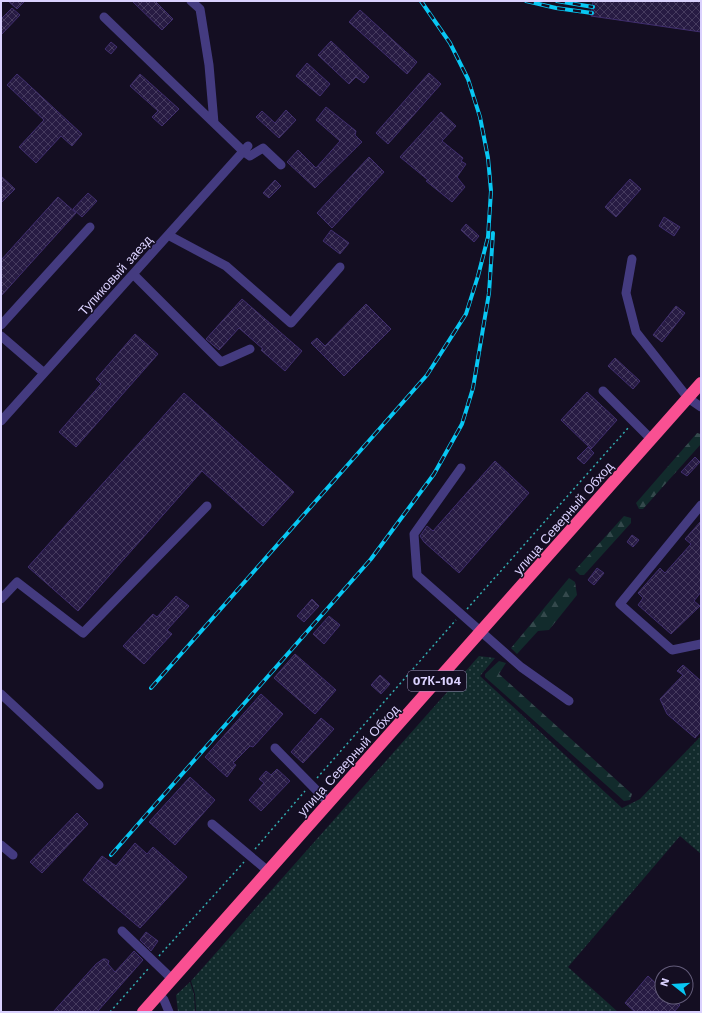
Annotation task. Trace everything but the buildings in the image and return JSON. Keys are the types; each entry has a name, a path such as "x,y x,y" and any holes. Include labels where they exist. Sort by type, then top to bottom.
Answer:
{"highway":[{"name":"улица Северный Обход","path":"143,1012 701,383"}],"street":[{"path":"191,1 200,9 209,65 214,123"},
{"path":"104,17 214,123 246,149 250,156 262,148 281,165"},
{"name":"Тупиковый заезд","path":"1,421 246,149"},
{"path":"1,325 90,227"},
{"path":"168,235 226,266 291,323 340,267"},
{"path":"632,259 626,293 636,332 688,398 701,407"},
{"path":"133,274 221,362 250,349"},
{"path":"1,336 44,373"},
{"path":"603,391 651,439"},
{"path":"461,468 414,534 417,575 521,667 569,702"},
{"path":"701,505 620,604 672,650 701,644"},
{"path":"1,598 17,582 83,633 207,506"},
{"path":"1,694 99,785"},
{"path":"275,748 329,803"},
{"path":"212,824 268,871"},
{"path":"1,845 13,855"},
{"path":"122,931 172,979"},
{"path":"158,994 164,1000 169,1012"}],"path":[{"path":"110,1012 250,856 311,784 633,422"}],"green space":[{"path":"697,433 701,434 701,444 643,509 639,509 636,503"},
{"path":"624,516 631,518 631,523 584,575 580,575 575,570"},
{"path":"569,578 575,582 577,595 549,630 538,631 517,654 511,648"},
{"path":"479,656 495,658 480,676 622,808 640,799 701,736 701,854 680,836 568,967 618,1012 196,1012 195,994 191,981"},
{"path":"499,661 506,663 499,674 632,794 630,800 624,801 485,677 485,674"},
{"path":"190,982 194,994 195,1012 178,1012 176,995"}],"railway":[{"path":"151,688 427,375 466,314 488,237 491,191 488,158 480,117 468,79 450,43 421,1"},
{"path":"526,1 556,8 592,13"},
{"path":"557,1 593,7"},
{"path":"111,855 371,559 434,474 462,424 473,388 489,293 493,233"}]}
